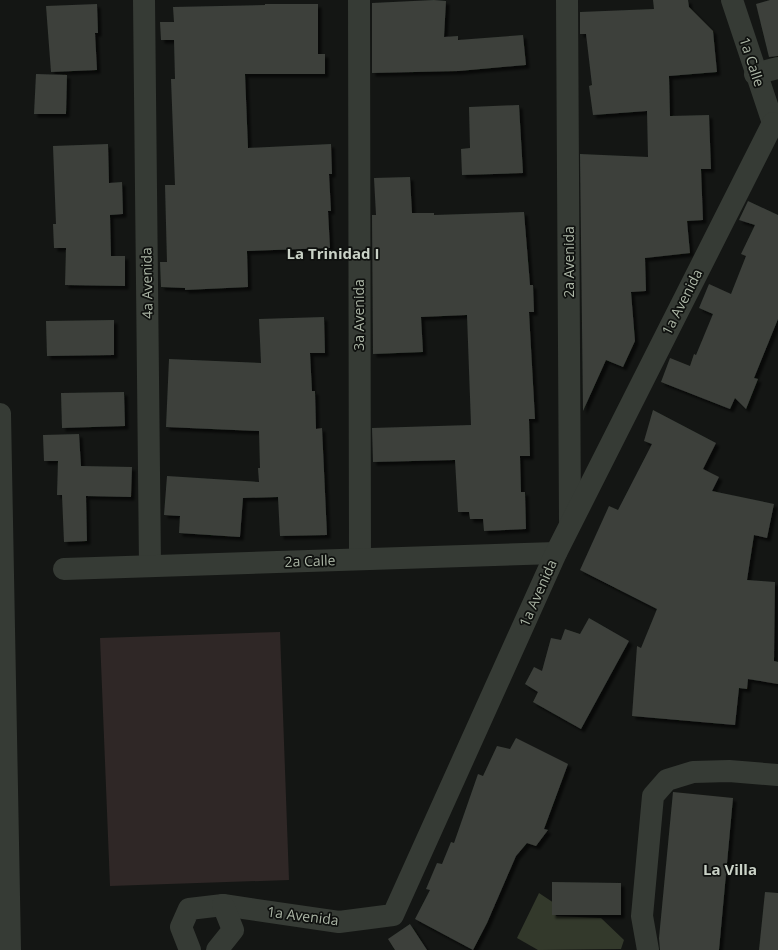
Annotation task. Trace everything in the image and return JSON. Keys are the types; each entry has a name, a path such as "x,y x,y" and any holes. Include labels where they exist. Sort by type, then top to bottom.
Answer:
{"street":[{"name":"4a Avenida","path":"144,0 150,566"},
{"name":"3a Avenida","path":"359,0 360,559"},
{"name":"2a Avenida","path":"567,0 570,523"},
{"name":"1a Calle","path":"732,0 755,74 775,122"},
{"path":"755,74 778,68"},
{"name":"1a Avenida","path":"190,950 181,927 189,909 223,906 340,922 394,914 570,523 775,122"},
{"path":"0,414 10,950"},
{"name":"2a Calle","path":"64,569 556,553"},
{"path":"648,950 642,916 653,796 667,780 693,772 729,770 778,775"},
{"path":"217,950 233,930 223,906"}],"shaded area":[{"path":"280,632 289,880 110,886 100,638"},
{"path":"539,893 554,903 556,916 601,918 624,940 621,949 538,950 517,938"}],"building":[{"path":"434,0 446,1 444,37 458,36 458,40 523,35 526,65 459,71 372,73 372,3"},
{"path":"653,0 688,0 689,7 713,31 717,72 669,76 670,116 709,115 711,169 701,169 703,220 687,221 690,253 645,258 646,291 631,292 635,341 623,367 606,360 583,411 580,154 648,157 647,111 593,115 589,86 592,85 586,34 580,34 580,12 654,9"},
{"path":"770,0 778,0 778,56 769,57 756,4"},
{"path":"97,4 98,33 95,33 97,70 51,72 46,6"},
{"path":"318,4 318,54 325,54 325,74 245,74 248,148 331,144 332,174 329,174 331,211 328,211 330,248 247,251 248,287 185,290 185,288 161,287 160,262 167,262 165,185 175,185 171,79 175,79 174,40 161,40 160,22 174,22 173,7"},
{"path":"36,74 67,75 66,114 34,114"},
{"path":"519,105 523,173 462,175 461,149 470,148 469,107"},
{"path":"108,144 109,183 122,182 123,214 110,215 111,256 125,256 125,286 65,285 66,248 54,248 53,224 56,224 53,146"},
{"path":"410,177 412,213 434,213 434,215 524,212 530,285 533,285 534,312 529,312 535,419 529,419 530,456 520,456 521,492 525,492 526,529 484,531 483,519 470,519 469,512 458,512 455,460 373,462 372,428 471,425 467,315 421,317 423,352 373,354 372,215 376,215 374,178"},
{"path":"748,201 778,215 778,319 754,378 758,379 746,409 735,398 730,409 661,382 670,358 690,366 694,354 696,355 713,314 699,308 709,284 731,294 746,256 741,254 755,225 739,220"},
{"path":"324,317 325,353 310,353 312,391 315,391 316,429 322,428 327,535 280,536 278,497 243,498 240,537 179,533 180,516 164,515 167,476 259,482 259,431 166,427 169,359 261,363 259,319"},
{"path":"114,320 114,355 47,356 46,321"},
{"path":"124,392 125,426 62,428 61,393"},
{"path":"653,410 716,443 703,469 719,477 712,491 774,504 767,538 754,535 747,580 775,582 774,661 778,662 778,684 748,679 747,689 739,688 735,725 632,716 637,646 641,648 657,609 580,570 609,506 618,510 652,444 644,441"},
{"path":"79,434 81,466 132,467 131,497 86,496 87,541 64,542 62,495 57,495 58,461 44,461 43,435"},
{"path":"589,618 629,641 581,729 533,702 538,692 525,684 534,667 542,671 551,638 561,640 565,629 580,634"},
{"path":"516,738 568,764 544,829 548,830 536,846 527,843 516,856 487,923 473,950 415,919 430,890 426,889 437,863 442,864 451,842 454,843 478,774 483,776 497,746 510,749"},
{"path":"673,792 733,798 719,950 660,950 659,938"},
{"path":"552,882 621,883 621,915 552,915"},
{"path":"765,892 778,893 778,950 759,950"},
{"path":"410,924 427,950 395,950 388,939"}],"district":[{"name":"La Trinidad I","path":"333,254"},
{"name":"La Villa","path":"730,870"}]}
